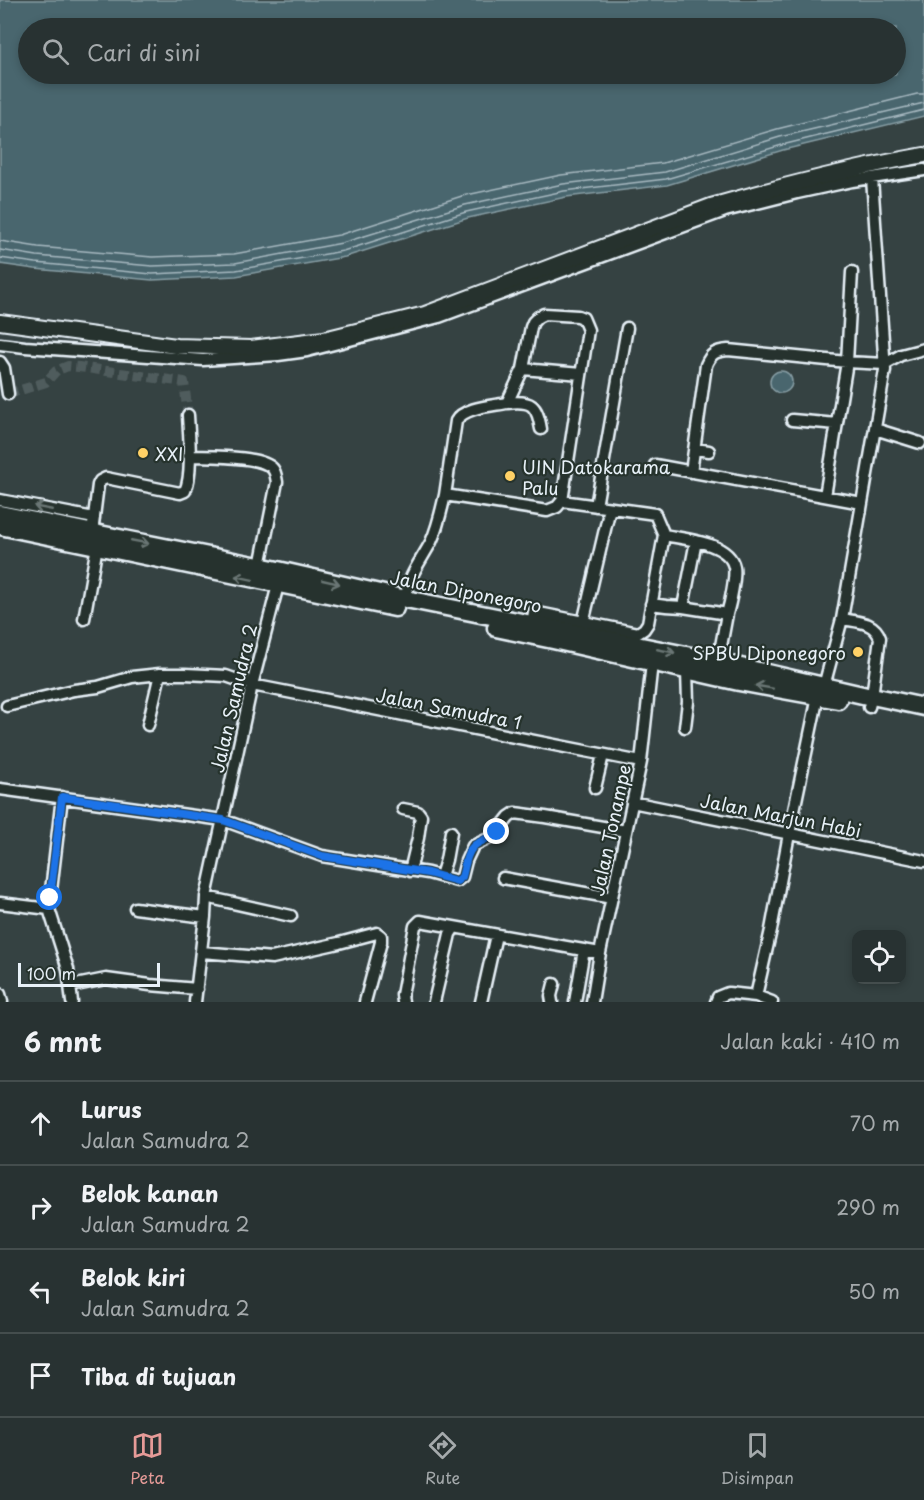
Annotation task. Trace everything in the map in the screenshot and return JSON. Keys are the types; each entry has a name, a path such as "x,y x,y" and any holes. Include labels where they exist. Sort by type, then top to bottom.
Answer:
{"highway":[{"name":"Jalan Diponegoro","path":"0,514 90,529 405,599 532,624 709,665 739,682 821,691 870,701 924,707"},
{"name":"Jalan Diponegoro","path":"0,526 90,529 278,585 553,640 687,671 709,665"},
{"name":"Jalan Diponegoro","path":"870,701 924,718"}],"main road":[{"path":"0,322 176,346 251,348 324,339 425,314 711,206 870,165 924,155"}],"street":[{"path":"0,344 203,360 307,351 439,317 725,211 796,193 924,170"},
{"path":"756,996 821,691 842,619 885,364 872,178"},
{"path":"825,496 847,362 852,272"},
{"path":"445,495 547,511 557,507 562,501 588,330 583,318 544,314 538,317 531,327 523,369 507,403"},
{"path":"596,506 627,327"},
{"path":"692,472 706,365 710,357 718,351 885,364 901,355 924,350"},
{"path":"0,362 4,368 8,394"},
{"path":"523,369 581,374"},
{"path":"405,599 414,569 439,523 457,418 469,410 519,402 536,409 541,429"},
{"path":"84,619 90,529 100,481 106,478 180,493 185,491 188,486 188,415"},
{"path":"792,420 837,424"},
{"path":"875,429 920,443"},
{"path":"695,449 709,452"},
{"path":"189,456 260,461 274,470 277,482 260,566"},
{"path":"655,465 862,503"},
{"path":"0,500 90,529"},
{"path":"532,624 534,612 638,633 648,623 664,535 656,515 562,501"},
{"path":"583,622 609,508"},
{"path":"664,535 717,547 725,553 734,567 734,580 727,614 709,665"},
{"path":"683,607 696,541"},
{"name":"Jalan Samudra 2","path":"195,1002 206,917 206,897 252,685 278,585"},
{"path":"651,604 727,614"},
{"path":"842,619 868,624 878,631 880,638 870,701"},
{"name":"Jalan Tonampe","path":"592,1002 600,953 641,762 652,663"},
{"path":"685,727 688,702 687,671"},
{"path":"148,725 160,674"},
{"name":"Jalan Samudra 1","path":"7,706 74,690 98,687 132,677 160,674 226,676 252,685 641,762"},
{"path":"595,788 603,755"},
{"path":"0,789 223,820 322,856 441,876 457,881 461,879 473,846 490,838 515,813 626,831"},
{"path":"62,797 50,909 63,950 72,1002"},
{"name":"Jalan Marjun Habi","path":"632,802 924,861"},
{"path":"403,809 418,812 421,816 410,871"},
{"path":"441,876 451,832"},
{"path":"503,878 612,898"},
{"path":"206,897 291,916"},
{"path":"0,903 50,909"},
{"path":"135,908 206,917"},
{"path":"403,1002 402,994 416,924 420,921 600,953"},
{"path":"434,1002 450,934 454,928"},
{"path":"202,952 272,958 377,933 381,936 381,942 365,1002"},
{"path":"481,1002 496,935"},
{"path":"575,1002 584,950"},
{"path":"71,986 106,979 197,989"},
{"path":"552,1002 554,984"},
{"path":"716,1002 718,997 728,993 756,996 772,1002"},
{"path":"0,994 2,1002"}],"water":[{"path":"0,0 924,0 924,116 783,150 667,185 566,197 468,218 345,257 236,276 152,280 0,264"},
{"path":"781,371 789,374 792,382 789,390 781,393 773,390 770,382 773,374"}],"tunnel":[{"path":"8,394 46,382 56,371 68,366 79,367 184,382 188,415"}],"place":[{"name":"XXI","path":"143,453"},
{"name":"UIN Datokarama Palu","path":"510,476"},
{"name":"SPBU Diponegoro","path":"858,652"}],"route":[{"path":"50,898 62,797 223,820 322,856 428,873 457,881 462,877 473,846 497,832"}]}
